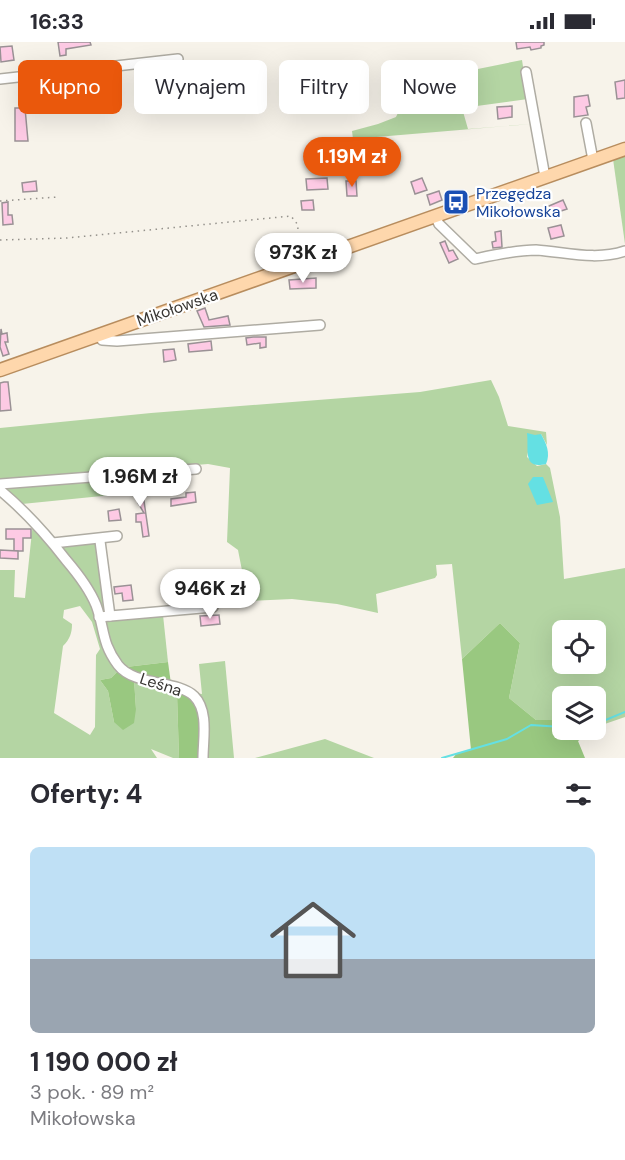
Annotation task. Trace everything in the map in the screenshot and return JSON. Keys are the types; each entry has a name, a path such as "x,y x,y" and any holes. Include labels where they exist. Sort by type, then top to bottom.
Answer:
{"main road":[{"name":"Mikołowska","path":"0,370 625,149"}],"street":[{"path":"0,79 178,59"},
{"path":"526,72 545,177"},
{"path":"586,123 593,160"},
{"path":"435,216 439,224 475,259 533,250 587,256 617,254 625,251"},
{"path":"98,335 102,340 117,341 320,325"},
{"path":"0,484 196,469"},
{"name":"Leśna","path":"0,490 22,508 86,584 96,606 106,645 120,668 134,676 182,690 194,696 204,714 203,758"},
{"path":"53,543 117,536"},
{"path":"100,541 110,616"},
{"path":"99,617 213,607"}],"path":[{"path":"0,201 58,197"},
{"path":"0,240 67,238 291,216 298,225 297,250 303,262"}],"green space":[{"path":"522,60 528,99 478,106 478,69"},
{"path":"397,114 464,114 468,129 531,124 353,139 352,131 396,117"},
{"path":"625,155 625,244 613,159"},
{"path":"491,380 508,426 546,432 547,445 541,434 529,447 527,457 537,466 546,464 550,468 560,517 564,579 625,568 625,717 606,724 606,686 552,686 552,720 536,720 509,698 520,643 500,623 462,659 452,564 436,565 435,578 376,594 378,613 337,604 292,599 248,601 238,550 227,542 230,468 208,464 0,481 0,428 151,413 420,392"},
{"path":"121,476 122,494 22,504 0,486"},
{"path":"33,522 84,587 119,670 111,678 100,680 108,691 114,722 136,709 134,679 181,692 177,694 179,758 173,758 151,749 157,758 0,758 0,570 15,570 14,597 25,598","holes":["80,606 92,622 100,649 96,655 95,727 90,735 54,713 63,646 69,638 72,627 72,624 63,618 64,610"]},
{"path":"97,540 107,611 105,616 58,544"},
{"path":"163,615 168,662 126,667 114,652 109,641 104,623 106,620"},
{"path":"500,623 520,643 509,698 536,720 552,720 552,740 579,740 585,758 453,758 457,753 471,750 462,659"},
{"path":"225,661 234,758 207,758 196,693 202,694 199,664"},
{"path":"168,662 171,684 134,673 126,667"},
{"path":"119,670 134,679 136,709 134,723 123,730 114,722 108,691 100,680 111,678"},
{"path":"181,692 190,698 199,712 202,729 200,758 179,758 177,694"},
{"path":"325,739 374,758 255,758"}],"water":[{"path":"527,433 541,434 548,452 546,464 538,465 530,461"},
{"path":"533,477 543,477 553,502 537,505 528,484"}],"building":[{"path":"58,42 90,42 91,45 66,49 66,55 60,56"},
{"path":"516,42 544,42 544,45 531,50 530,47 517,49"},
{"path":"12,46 14,60 1,62 0,47"},
{"path":"625,80 625,98 617,99 615,82"},
{"path":"588,95 590,106 586,107 588,115 574,117 574,97"},
{"path":"512,106 512,117 498,119 497,107"},
{"path":"15,108 18,108 18,114 26,114 28,141 15,141"},
{"path":"327,178 328,189 307,190 306,179"},
{"path":"422,178 427,190 415,194 411,182"},
{"path":"36,181 37,191 23,192 22,183"},
{"path":"346,181 356,181 357,196 347,196"},
{"path":"439,191 442,200 430,205 427,195"},
{"path":"313,200 314,210 302,210 301,201"},
{"path":"563,200 567,209 552,214 549,206"},
{"path":"8,202 8,215 12,215 13,224 3,225 2,203"},
{"path":"561,225 564,236 551,239 548,228"},
{"path":"501,231 502,247 493,248 492,242 496,241 495,232"},
{"path":"445,241 449,251 453,250 458,259 449,263 440,243"},
{"path":"316,278 316,288 290,289 289,280"},
{"path":"205,308 209,320 228,316 230,325 204,327 197,311"},
{"path":"1,329 2,334 7,333 8,342 5,342 9,354 3,356 0,347"},
{"path":"266,337 266,347 260,348 260,343 247,345 246,338"},
{"path":"211,341 212,350 189,352 188,344"},
{"path":"174,349 176,360 164,362 163,350"},
{"path":"8,382 11,410 0,411 0,383"},
{"path":"136,482 137,490 142,487 149,536 143,537 141,522 136,522 136,514 144,513 138,503 137,491 128,492 127,483"},
{"path":"195,492 196,502 171,506 171,499 186,497 186,493"},
{"path":"119,509 121,520 109,521 108,511"},
{"path":"6,529 31,529 31,538 23,538 23,551 14,551 14,539 6,539"},
{"path":"0,550 18,551 18,559 0,558"},
{"path":"131,585 133,600 123,601 122,593 115,594 114,587"},
{"path":"219,615 220,624 201,626 200,616"}],"waterway":[{"path":"606,720 625,712"},
{"path":"442,758 507,739 531,725 552,726"}],"place":[{"name":"Przegędza Mikołowska","path":"456,202"}]}
